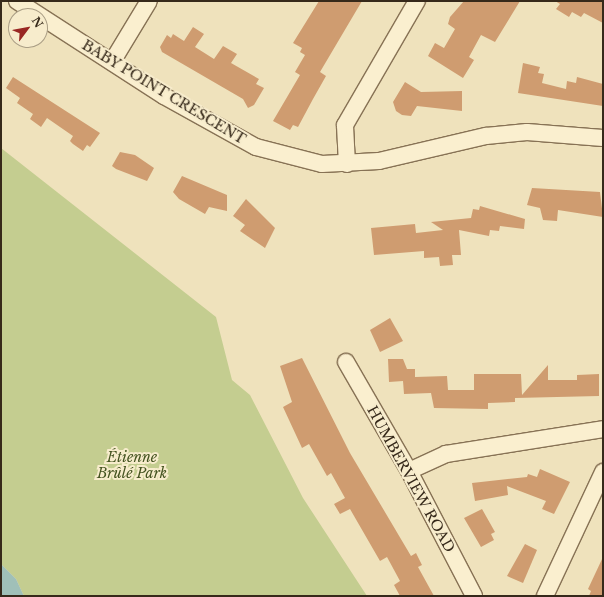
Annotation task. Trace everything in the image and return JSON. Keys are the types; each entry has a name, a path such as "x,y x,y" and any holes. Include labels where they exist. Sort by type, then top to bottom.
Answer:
{"street":[{"name":"BABY POINT CRESCENT","path":"17,1 112,62 256,148 322,164 379,162 486,136 527,132 603,138"},
{"path":"112,62 149,1"},
{"path":"348,164 345,125 417,1"},
{"name":"HUMBERVIEW ROAD","path":"346,362 409,471 474,596"},
{"path":"409,471 446,454 603,429"},
{"path":"545,596 603,472"}],"green space":[{"name":"Étienne Brûlé Park","path":"1,148 216,317 232,380 250,395 303,498 367,596 24,596 16,579 1,564"}],"water":[{"path":"1,564 16,579 24,596 1,596"}],"building":[{"path":"319,1 362,1 320,72 326,76 298,127 293,125 290,130 273,121 300,75 295,72 305,55 300,52 302,48 293,43"},
{"path":"464,1 520,1 495,42 481,35 469,57 474,60 463,78 428,56 435,43 444,48 455,29 448,24 450,17"},
{"path":"555,1 603,1 603,23 584,13 581,17 572,12 569,17 556,9 560,4"},
{"path":"193,27 204,34 195,47 214,59 223,46 237,54 231,63 259,79 256,84 264,88 254,105 248,108 243,99 162,52 160,47 167,35 171,38 173,34 184,41"},
{"path":"523,63 540,67 538,73 544,74 542,83 566,89 567,81 576,83 577,77 603,84 603,106 518,93"},
{"path":"13,77 100,133 90,147 87,145 83,151 70,141 73,136 47,118 41,127 30,119 33,114 17,103 20,98 6,88"},
{"path":"405,82 421,92 462,91 462,111 417,106 411,116 402,115 396,111 393,102"},
{"path":"120,152 135,155 154,168 147,181 112,166"},
{"path":"182,176 227,195 227,211 209,207 205,214 179,199 173,192"},
{"path":"532,188 600,192 603,217 558,210 557,221 543,220 540,208 527,205"},
{"path":"246,199 275,228 265,248 240,231 245,225 233,216"},
{"path":"480,206 525,219 524,229 500,226 499,231 490,230 489,236 459,230 461,255 452,255 453,265 440,266 439,257 424,258 424,251 374,255 371,228 415,224 416,233 443,230 431,222 471,218 473,209 479,210"},
{"path":"390,318 403,341 380,352 370,330"},
{"path":"302,358 350,453 411,556 416,553 422,565 418,567 434,596 400,596 394,585 400,581 387,557 380,561 350,509 340,514 334,504 345,498 331,473 327,476 309,444 302,448 283,407 292,402 280,366"},
{"path":"388,359 403,359 407,369 415,369 415,377 447,376 448,390 474,390 474,374 521,374 522,395 548,365 548,380 577,380 577,375 599,374 599,396 515,398 515,402 488,403 488,409 434,408 431,393 404,394 403,381 389,382"},
{"path":"540,469 570,482 554,514 542,509 546,501 507,486 508,495 475,501 472,483 527,477 528,474 537,477"},
{"path":"482,509 495,532 491,534 494,540 481,547 464,518"},
{"path":"525,544 537,550 523,583 507,576"},
{"path":"603,557 603,596 589,596 591,591 588,589"}]}
